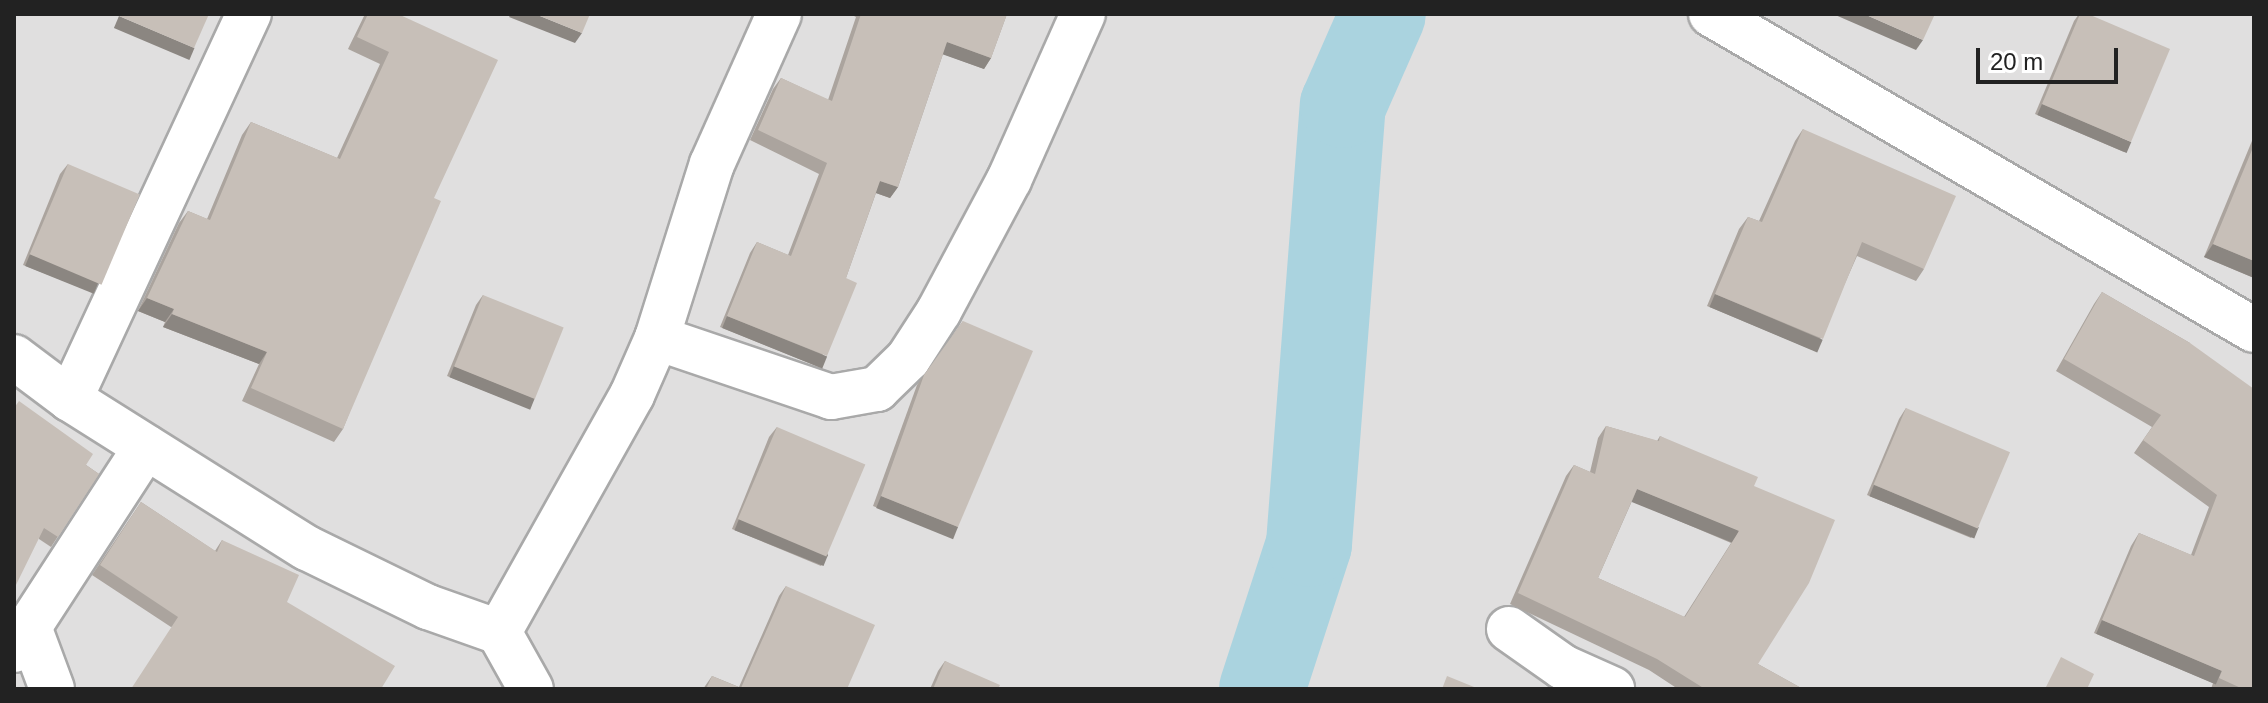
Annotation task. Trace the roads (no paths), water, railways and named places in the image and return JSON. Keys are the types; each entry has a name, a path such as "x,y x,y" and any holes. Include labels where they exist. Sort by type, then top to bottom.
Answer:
{"street":[{"path":"70,399 249,14"},
{"path":"499,632 555,539 657,338 712,164 779,14"},
{"path":"657,338 831,397 877,389 908,359 939,311 1009,180 1083,14"},
{"path":"1711,14 2254,330"},
{"path":"14,357 70,399 307,548 428,607 499,632 531,689"},
{"path":"52,689 22,639 146,447"},
{"path":"1509,629 1563,667 1612,689"}],"waterway":[{"path":"1262,689 1309,544 1343,105 1383,14"}]}
